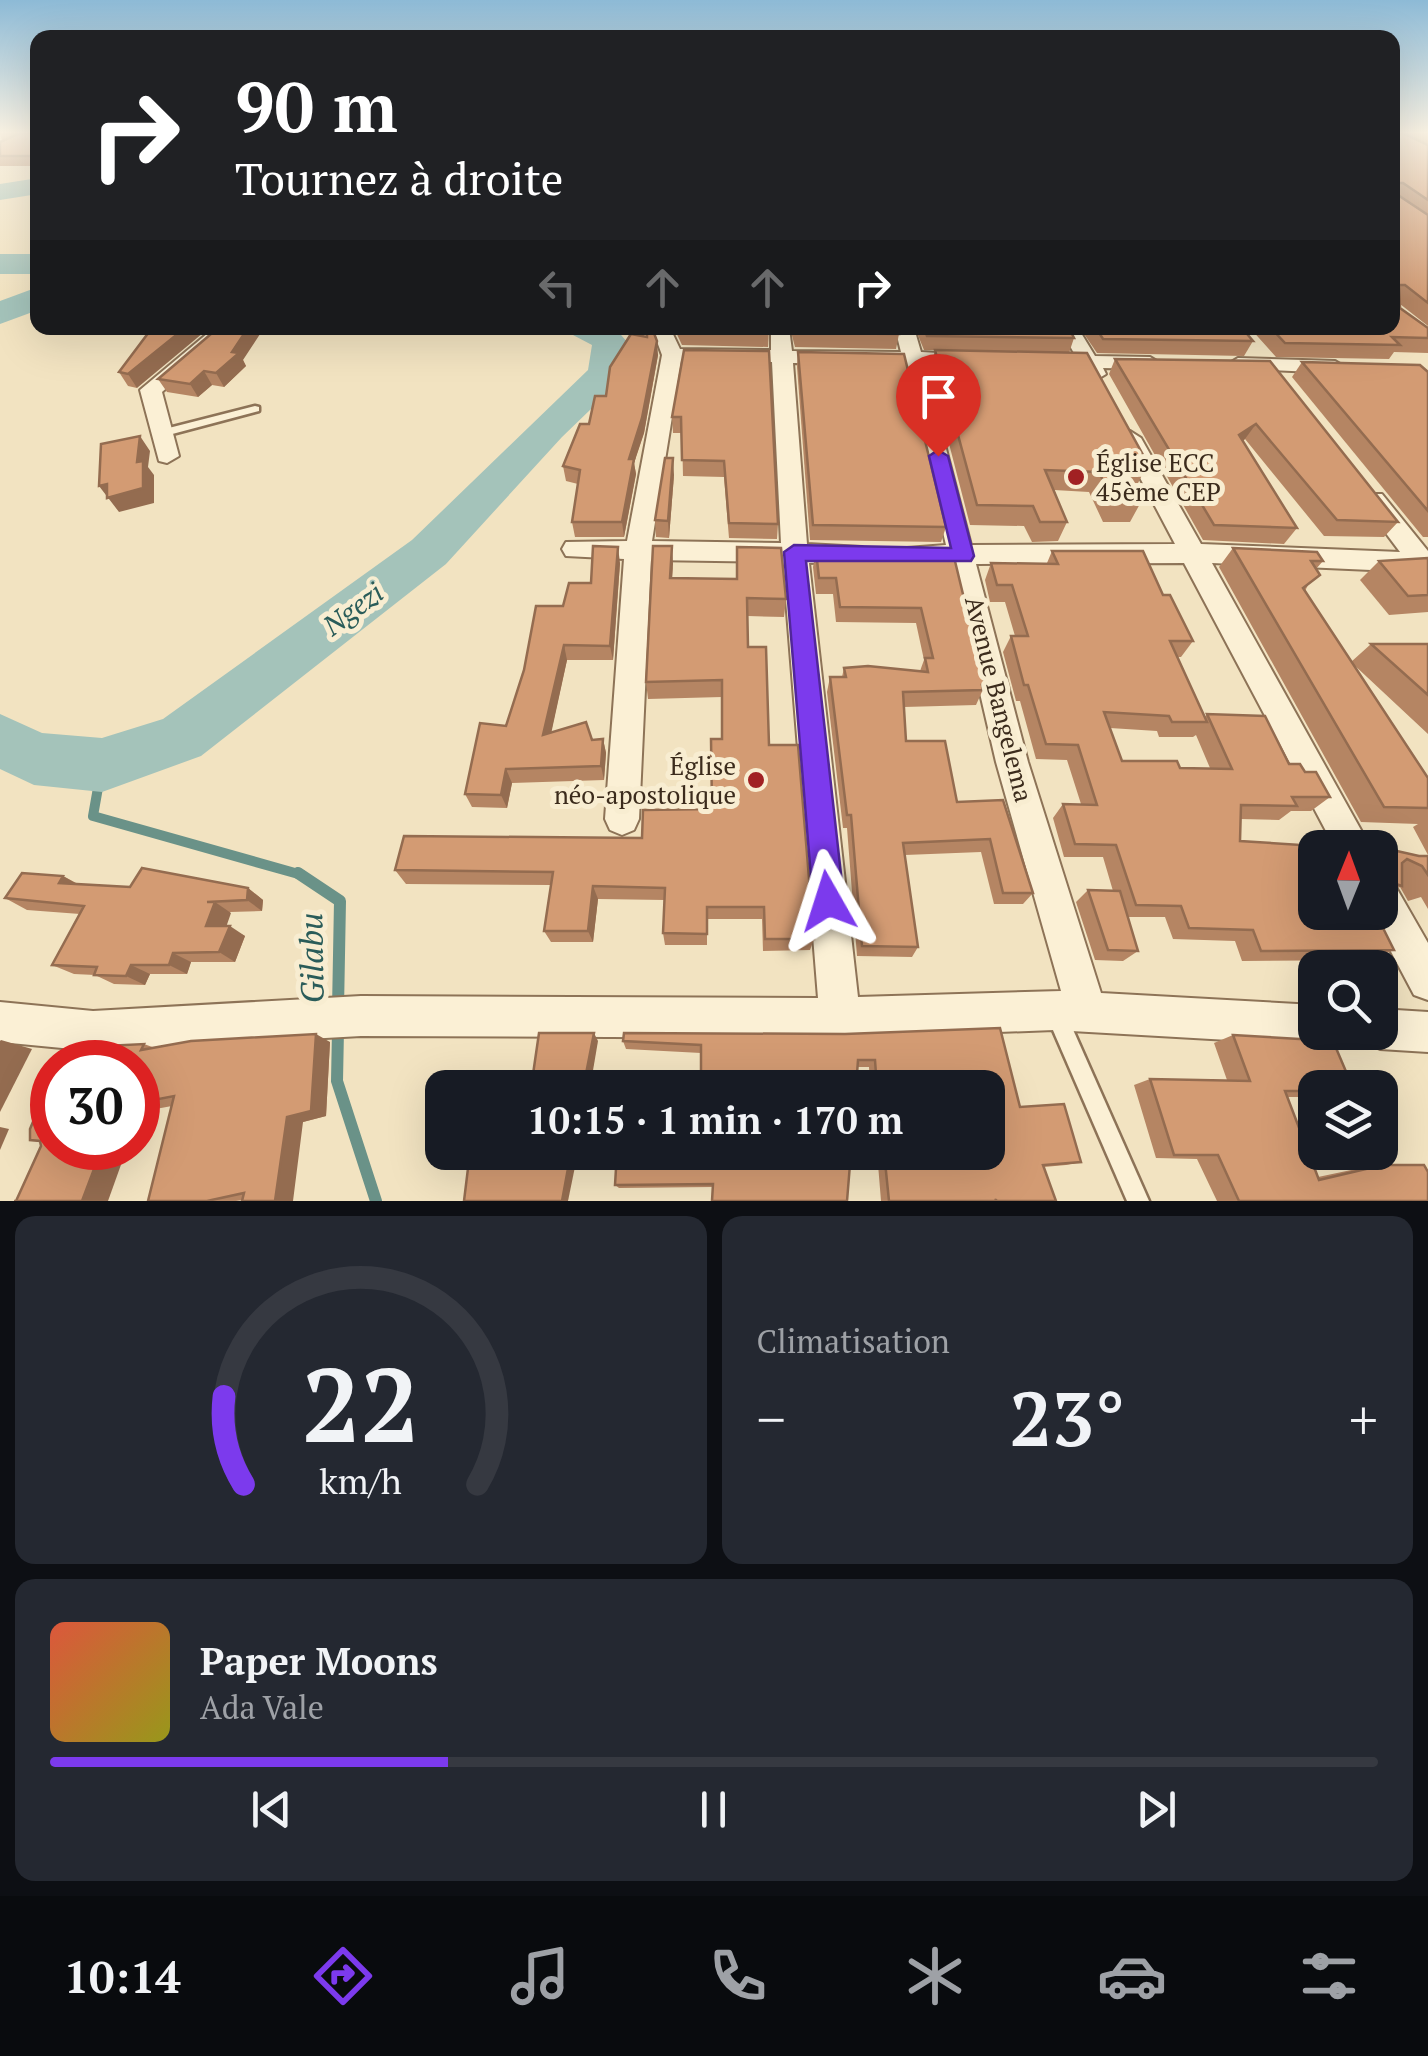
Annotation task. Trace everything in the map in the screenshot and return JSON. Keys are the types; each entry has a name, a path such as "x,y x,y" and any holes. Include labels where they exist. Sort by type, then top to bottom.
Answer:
{"street":[{"path":"167,456 151,390 217,335"},
{"path":"622,818 638,550 672,354 664,335"},
{"name":"Avenue Bangelema","path":"908,335 1071,1010"},
{"path":"1073,335 1344,830"},
{"path":"1247,340 1291,396"},
{"path":"672,354 780,342 913,357 992,359"},
{"path":"780,342 794,552 840,1018"},
{"path":"1031,360 1168,363"},
{"path":"1208,364 1356,368"},
{"path":"1363,487 1426,565"},
{"path":"575,549 964,556 1190,553 1426,565"},
{"path":"1398,927 1428,981"},
{"path":"144,1040 361,1016 840,1018 1071,1010 1298,1024"},
{"path":"0,1022 62,1040"},
{"path":"1398,1030 1428,1032"}],"lane":[{"path":"162,433 255,409"},
{"path":"1071,1010 1138,1201"}],"building":[{"path":"1412,189 1428,189 1428,200"},
{"path":"1400,196 1428,215 1428,303 1400,285"},
{"path":"1400,308 1428,328 1428,338 1392,337 1400,345 1285,343 1278,335 1400,335"},
{"path":"147,335 176,335 128,374 119,372"},
{"path":"210,335 243,335 232,352 239,353 216,373 204,371 190,384 158,379"},
{"path":"630,335 655,335 657,341 642,418 629,459 634,459 622,522 572,522 580,470 563,466 580,424 589,424 595,396 606,396 610,367"},
{"path":"1072,335 1074,338 927,336"},
{"path":"1100,335 1248,335 1253,341 1103,339"},
{"path":"684,350 769,351 778,524 729,523 724,461 682,460 681,417 672,417"},
{"path":"935,350 1087,353 1148,464 1121,463 1141,502 1113,502 1099,472 1045,470 1067,522 1040,522 1033,506 977,505"},
{"path":"798,352 904,354 946,527 813,525"},
{"path":"1115,359 1270,361 1398,522 1337,520 1256,424 1239,435 1297,528 1214,525"},
{"path":"1302,362 1420,365 1428,372 1428,511"},
{"path":"140,436 137,462 143,461 143,488 107,498 107,484 99,486 101,444"},
{"path":"665,458 673,458 668,521 655,520"},
{"path":"593,546 618,547 610,646 564,645 543,735 586,722 592,740 603,739 601,766 506,769 501,795 465,794 480,723 506,726 524,670 536,606 563,606 569,583 591,583"},
{"path":"653,546 672,546 670,578 737,579 737,547 781,548 786,599 747,598 748,647 766,647 769,745 798,745 814,939 765,939 764,907 707,907 707,934 663,933 665,888 593,886 588,931 544,931 553,872 395,870 404,836 642,838 643,810 712,809 711,739 722,739 722,680 646,682"},
{"path":"1233,548 1317,552 1323,561 1311,561 1320,575 1303,588 1428,778 1428,808 1384,807"},
{"path":"816,551 953,553 985,685 983,690 903,692 906,741 945,741 957,802 1003,800 1033,893 1003,893 990,839 903,843 918,947 862,946 851,815 847,815 830,677 846,677 844,668 868,666 928,672 925,658 933,658 921,608 840,607 836,578 819,578"},
{"path":"1052,551 1143,551 1163,595 1170,595 1193,641 1170,641 1207,722 1172,722 1169,716 1104,712 1122,761 1177,761 1180,768 1232,769 1207,714 1265,716 1289,764 1300,764 1305,772 1316,772 1330,797 1292,797 1297,806 1241,805 1240,841 1298,845 1298,930 1384,930 1394,950 1261,951 1253,930 1189,928 1181,906 1136,905 1116,845 1075,844 1063,804 1097,805 1078,745 1046,744 1011,636 1028,636 1012,585 997,585 991,563 1058,564"},
{"path":"1428,558 1428,595 1408,596 1379,561"},
{"path":"1371,644 1428,644 1428,695"},
{"path":"1398,851 1428,856 1428,875 1422,866 1407,859 1402,863 1402,886 1398,885"},
{"path":"142,868 248,888 247,900 207,902 215,902 206,926 230,926 219,952 173,953 169,965 131,965 126,976 94,975 97,967 52,965 84,906 5,898 22,873 63,876 59,883 130,887"},
{"path":"1088,890 1120,891 1138,951 1108,950"},
{"path":"1000,1028 1020,1107 1064,1104 1081,1162 1043,1165 1056,1201 889,1201 886,1170 1005,1170 1005,1070 876,1070 875,1060 858,1060 857,1070 701,1070 701,1045 623,1041 624,1033 845,1034"},
{"path":"539,1033 594,1033 587,1070 534,1070"},
{"path":"316,1034 311,1111 287,1117 275,1201 242,1201 244,1193 207,1201 148,1201 156,1170 160,1170 160,1153 174,1096 160,1099 160,1047 191,1041"},
{"path":"1233,1035 1298,1039 1298,1050 1337,1050 1345,1070 1298,1070 1298,1091 1285,1091 1298,1125 1298,1170 1315,1170 1319,1180 1362,1170 1424,1165 1428,1172 1428,1201 1239,1201 1218,1155 1174,1155 1150,1079 1250,1081"},
{"path":"30,1170 94,1170 82,1201 16,1201"},
{"path":"468,1170 568,1170 562,1201 464,1201"},
{"path":"616,1170 850,1170 847,1201 712,1201 713,1184 615,1185"}],"waterway":[{"name":"Ngezi","path":"0,192 19,189"},
{"path":"0,264 30,264"},
{"name":"Ngezi","path":"0,314 30,301"},
{"name":"Ngezi","path":"0,739 34,759 102,765 181,738 429,552 548,428 606,374 610,343 602,335"},
{"name":"Gilabu","path":"102,765 93,816 300,875"},
{"name":"Gilabu","path":"300,875 340,901 338,1009"},
{"name":"Gilabu","path":"338,1030 337,1081 376,1201"}],"place":[{"name":"Église ECC 45ème CEP","path":"1076,477"},
{"name":"Église néo-apostolique","path":"756,780"}],"route":[{"path":"828,901 794,552 964,556 938,456"}]}
